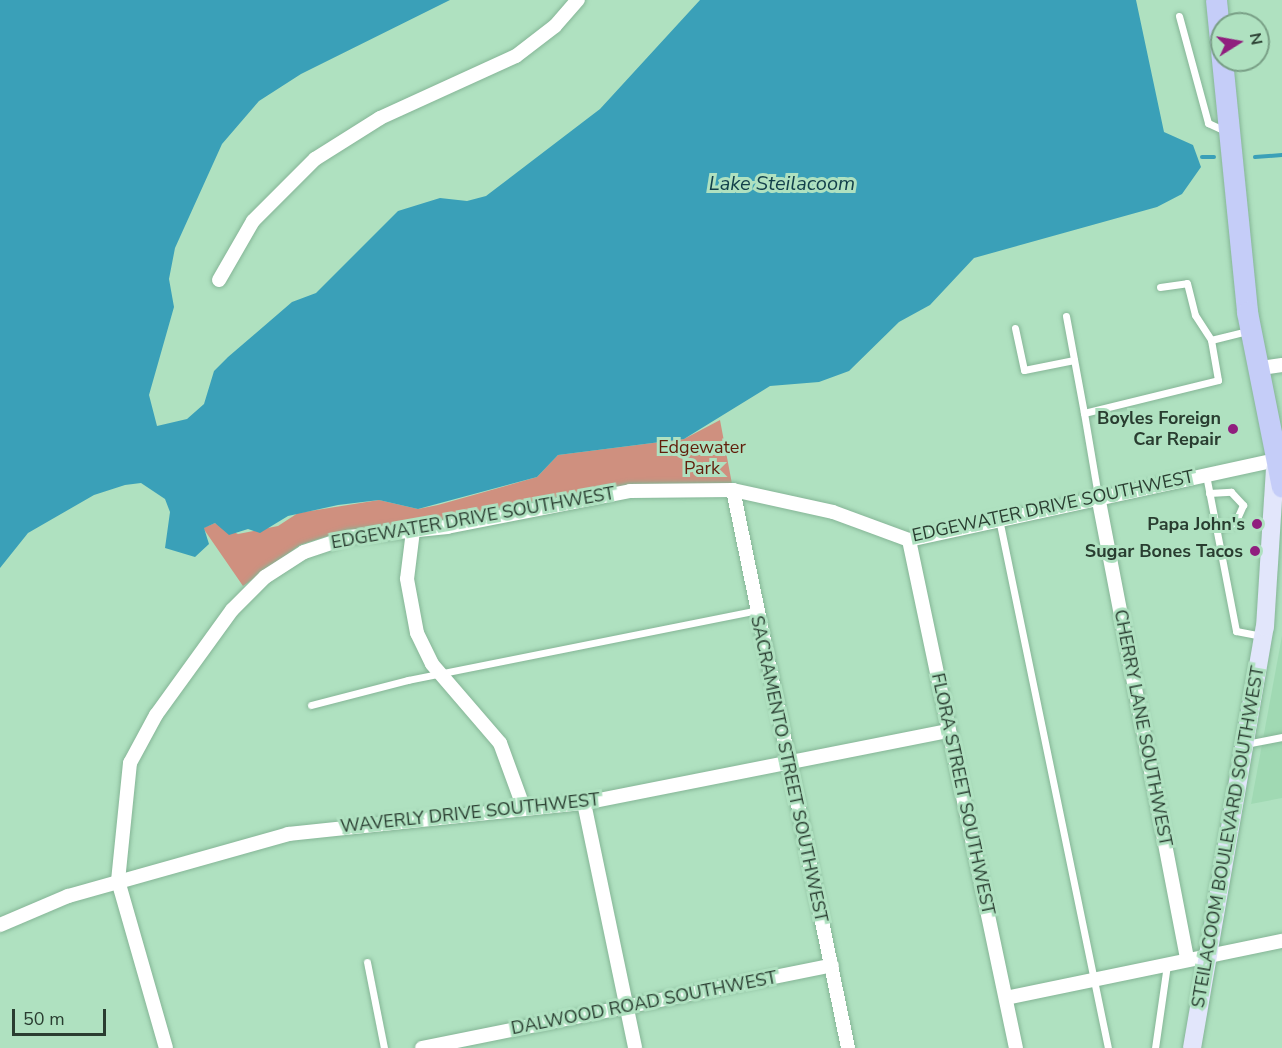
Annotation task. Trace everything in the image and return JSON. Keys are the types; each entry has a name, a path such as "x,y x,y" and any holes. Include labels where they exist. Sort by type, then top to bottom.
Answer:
{"main road":[{"name":"STEILACOOM BOULEVARD SOUTHWEST","path":"1216,0 1228,132 1249,298 1250,330 1282,487"},
{"name":"STEILACOOM BOULEVARD SOUTHWEST","path":"1249,298 1275,366 1282,427"},
{"name":"STEILACOOM BOULEVARD SOUTHWEST","path":"1192,1048 1264,632 1275,460"},
{"name":"STEILACOOM BOULEVARD SOUTHWEST","path":"1264,632 1282,596"}],"street":[{"path":"219,280 253,221 315,159 380,118 516,56 555,26 578,0"},
{"name":"EDGEWATER DRIVE SOUTHWEST","path":"118,881 132,756 232,610 265,577 318,546 349,537 413,531 610,494 733,490 832,512 909,540 1098,496 1275,460"},
{"name":"SACRAMENTO STREET SOUTHWEST","path":"733,490 754,611 832,965 848,1048"},
{"name":"CHERRY LANE SOUTHWEST","path":"1098,496 1187,960"},
{"path":"413,531 407,560 411,614 424,650 440,673 500,743 523,806"},
{"name":"FLORA STREET SOUTHWEST","path":"909,540 1016,1048"},
{"name":"WAVERLY DRIVE SOUTHWEST","path":"0,925 118,881 288,834 523,806 584,803 949,731"},
{"path":"584,803 635,1048"},
{"path":"118,881 166,1048"},
{"path":"1006,998 1282,941"},
{"name":"DALWOOD ROAD SOUTHWEST","path":"422,1048 832,965"}],"lane":[{"path":"1179,16 1208,123 1228,132"},
{"path":"1084,413 1218,380 1211,340 1194,315 1187,283 1160,286"},
{"path":"1066,316 1098,496"},
{"path":"1015,328 1024,370 1074,360"},
{"path":"1211,340 1250,330"},
{"path":"1205,473 1236,631 1264,632"},
{"path":"1209,493 1236,494 1243,505 1235,523 1217,529"},
{"path":"999,519 1108,1048"},
{"path":"311,705 440,673 754,611"},
{"path":"1245,744 1282,737"},
{"path":"367,962 384,1048"},
{"path":"1155,1048 1167,965"}],"shaded area":[{"path":"1282,636 1282,798 1251,804"}],"green space":[{"name":"Edgewater Park","path":"720,420 732,484 605,487 430,522 346,530 300,545 243,586 203,528 215,523 238,534 278,526 298,513 379,500 418,509 438,505 537,477 558,455 684,439"}],"water":[{"name":"Lake Steilacoom","path":"0,0 450,0 301,74 259,101 222,144 175,248 169,279 174,307 149,395 157,426 187,419 204,404 214,371 228,357 292,302 316,293 398,211 440,198 467,201 486,196 600,109 700,0 1136,0 1164,132 1193,145 1201,167 1182,194 1157,207 974,258 930,305 899,322 849,371 819,382 770,386 684,439 558,455 537,477 418,509 379,500 338,505 288,516 260,533 248,529 229,535 215,523 204,528 209,544 195,557 165,548 170,512 165,499 141,483 125,485 94,495 28,533 0,568"}],"waterway":[{"path":"1255,157 1282,155"},
{"path":"1202,157 1214,157"}],"place":[{"name":"Boyles Foreign Car Repair","path":"1233,429"},
{"name":"Papa John's","path":"1257,524"},
{"name":"Sugar Bones Tacos","path":"1255,551"}]}
